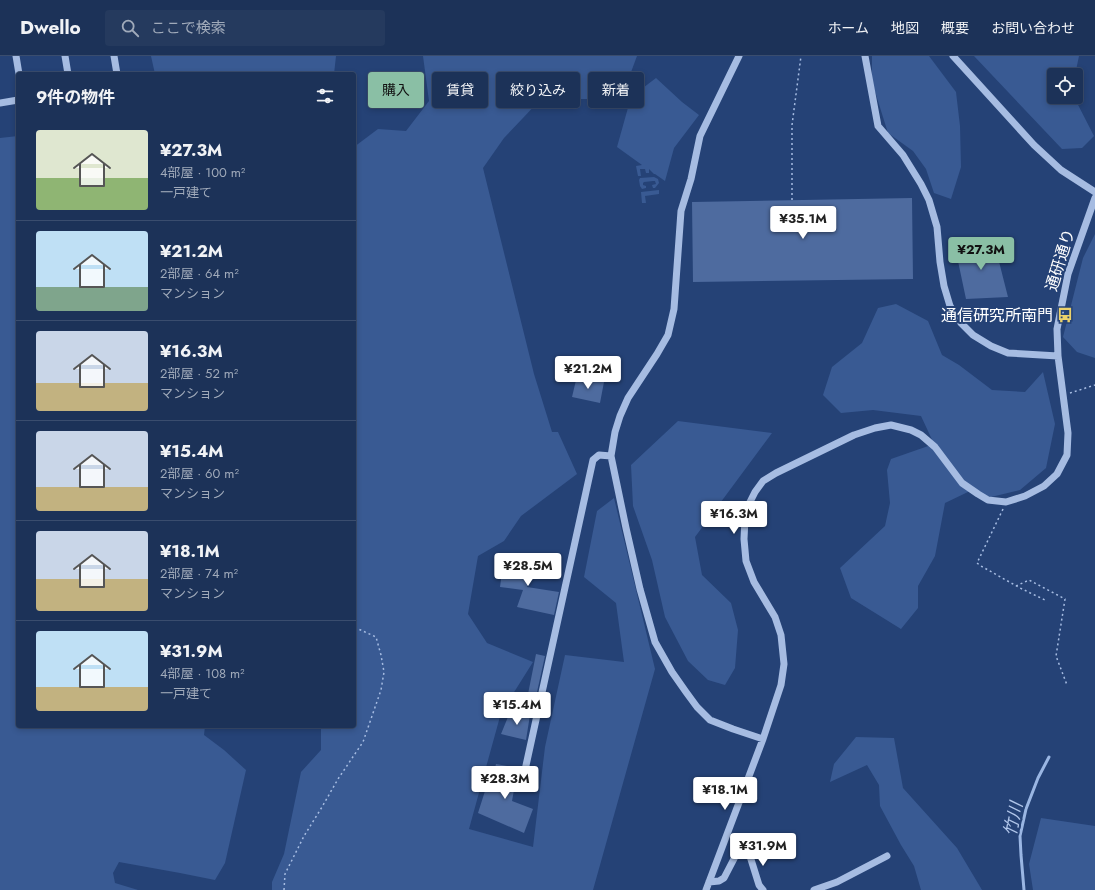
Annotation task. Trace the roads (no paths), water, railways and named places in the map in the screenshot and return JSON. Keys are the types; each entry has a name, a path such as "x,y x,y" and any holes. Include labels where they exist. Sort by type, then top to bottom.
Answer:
{"street":[{"path":"16,56 19,72"},
{"path":"65,56 68,72"},
{"path":"114,56 117,72"},
{"path":"706,890 763,739 710,720 697,707 686,692 672,672 655,642 638,581 610,456 614,432 628,398 668,335 674,309 681,211 691,178 700,136 738,56"},
{"path":"865,56 878,126 903,155 929,200 937,227 944,286 950,306 961,324 979,339 1008,353 1058,356"},
{"path":"953,56 1050,160 1061,170 1095,192"},
{"path":"0,102 16,100"},
{"name":"通研通り","path":"763,739 781,685 784,664 781,635 775,617 754,582 746,561 744,539 745,518 749,504 755,492 763,481 854,435 875,428 891,425 911,430 921,435 935,447 962,483 988,500 1006,502 1025,496 1044,486 1057,474 1067,456 1068,433 1058,356 1057,329 1068,274 1095,198"},
{"path":"525,770 592,460 599,455 610,456"},
{"path":"709,882 719,881 724,878 737,853 747,851 750,853 780,848"},
{"path":"750,853 759,885 763,890"},
{"path":"814,890 837,882 887,856"}],"waterway":[{"name":"竹川","path":"1024,890 1020,836 1026,809 1038,778 1049,757"}],"place":[{"name":"通信研究所南門","path":"1065,315"}]}
